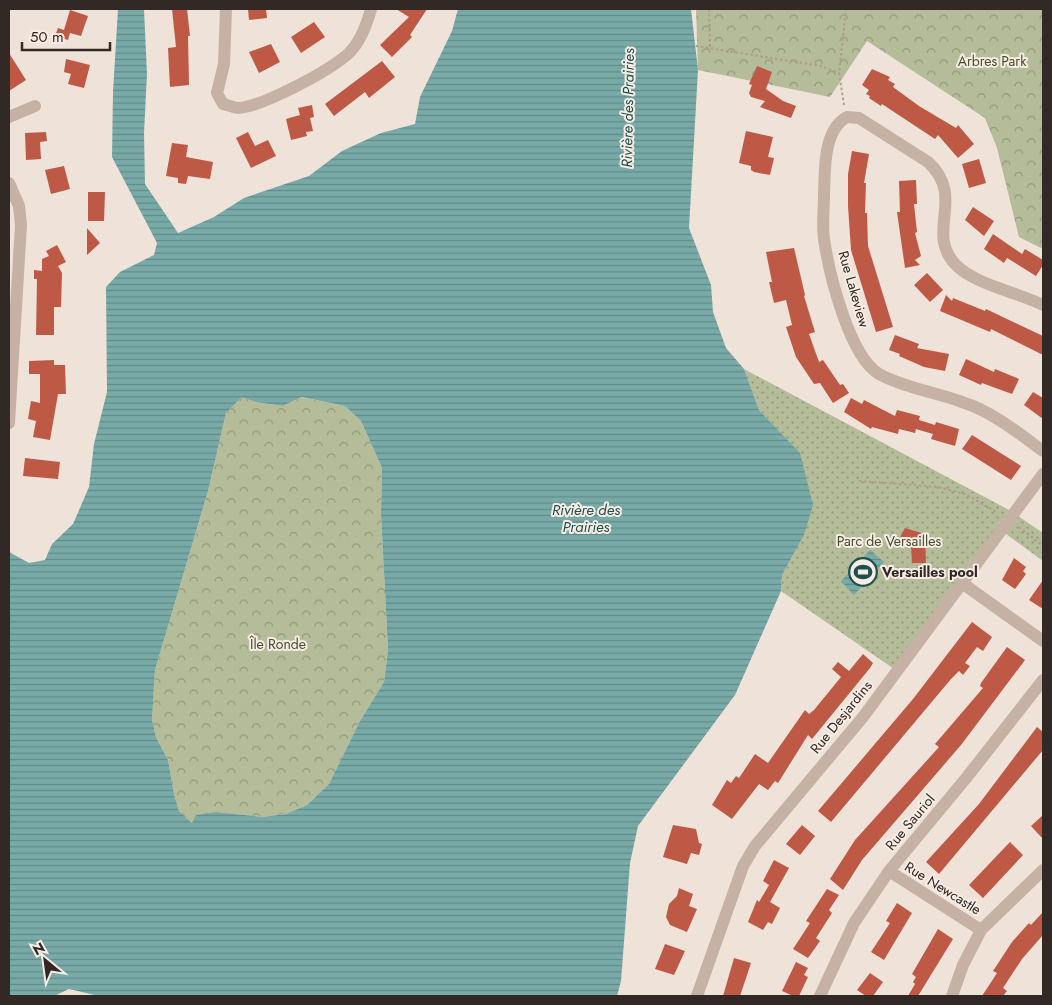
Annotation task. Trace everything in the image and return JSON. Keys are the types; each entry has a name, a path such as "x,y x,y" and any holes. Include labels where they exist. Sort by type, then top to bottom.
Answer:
{"street":[{"path":"226,9 224,64 218,93 223,104 239,108 274,96 321,74 350,52 367,25 371,9"},
{"path":"9,117 35,106"},
{"path":"847,117 859,118 873,126 937,171 946,188 943,240 947,252 955,264 977,278 1043,305"},
{"name":"Rue Lakeview","path":"847,117 837,126 827,153 824,239 839,300 848,329 858,350 866,362 878,373 895,381 963,402 992,414 1043,451"},
{"path":"9,182 19,206 21,225 12,346 9,423"},
{"name":"Rue Desjardins","path":"697,996 743,866 754,846 864,717 1043,474"},
{"path":"962,583 1043,641"},
{"name":"Rue Sauriol","path":"820,996 854,923 889,871 967,778 1043,680"},
{"path":"952,996 963,965 982,930 1043,870"},
{"name":"Rue Newcastle","path":"889,871 982,930"}],"path":[{"path":"709,9 710,48"},
{"path":"846,9 839,73 847,117"},
{"path":"696,46 821,66 839,73"},
{"path":"859,481 947,489 965,494 1009,520 1043,546"}],"green space":[{"name":"Arbres Park","path":"696,9 1043,9 1043,249 1019,237 997,148 985,118 867,41 830,97 698,70"},
{"name":"Parc de Versailles","path":"744,369 1011,511 1043,533 1043,561 1002,531 897,671 781,591 782,575 804,535 800,454 759,410"},
{"name":"Île Ronde","path":"242,397 255,402 283,406 300,397 345,406 361,421 382,468 381,514 388,650 384,682 360,721 329,784 307,805 286,814 262,817 217,812 192,823 179,811 168,760 156,737 152,720 155,670 208,491 226,413"}],"water":[{"name":"Rivière des Prairies","path":"118,9 144,9 147,74 144,133 145,184 178,233 214,217 244,198 309,176 342,151 381,133 415,124 420,97 452,31 458,9 691,9 698,70 689,228 711,285 713,312 726,348 744,369 759,410 800,453 813,505 804,535 782,575 781,591 735,695 638,826 630,863 621,981 617,996 99,996 69,989 54,996 9,996 9,552 29,563 45,560 52,544 73,524 89,487 94,444 107,392 106,287 120,272 154,255 157,243 112,157 113,92","holes":["242,397 255,402 283,406 301,397 345,406 361,421 382,468 381,514 388,650 384,682 360,721 329,784 307,805 286,814 262,817 217,812 196,815 192,823 179,811 168,760 156,737 152,720 155,670 208,491 226,413"]},
{"name":"Versailles pool","path":"870,550 884,562 854,595 841,581"}],"building":[{"path":"172,9 187,9 190,36 188,36 189,85 170,87 168,48 176,47"},
{"path":"248,9 266,9 267,18 249,20"},
{"path":"396,9 427,9 410,35 412,37 392,57 380,45 409,17"},
{"path":"70,10 88,16 81,36 70,33 68,40 55,36 58,28 64,30"},
{"path":"314,22 325,37 301,53 291,37"},
{"path":"271,44 280,62 259,73 249,52"},
{"path":"9,53 26,80 9,91"},
{"path":"66,59 90,65 84,88 68,84 71,74 64,72"},
{"path":"382,61 395,77 369,98 365,92 334,116 325,104"},
{"path":"757,66 772,72 766,89 783,101 796,106 791,118 760,107 765,101 751,97 749,93 752,85 749,84"},
{"path":"872,69 890,77 888,80 895,84 893,87 919,106 956,128 958,125 974,144 958,158 938,135 935,139 882,104 881,106 869,98 870,96 866,94 869,90 862,85"},
{"path":"312,105 314,117 310,118 313,131 306,132 307,136 291,140 286,119 300,115 298,108"},
{"path":"746,131 773,137 768,157 774,158 770,175 754,172 751,170 751,166 739,163"},
{"path":"46,132 47,141 40,142 41,159 26,160 25,133"},
{"path":"248,132 255,146 268,140 276,156 251,168 236,138"},
{"path":"172,143 188,145 186,157 213,162 210,179 188,176 186,184 178,183 178,178 166,176"},
{"path":"852,151 869,154 864,183 866,183 865,213 867,213 868,246 893,327 876,332 851,250 848,174"},
{"path":"979,159 986,183 969,188 962,164"},
{"path":"64,166 70,189 51,194 45,170"},
{"path":"916,180 917,204 914,204 917,232 915,233 921,256 915,260 920,265 905,268 897,212 900,212 899,181"},
{"path":"88,192 105,192 104,221 88,221"},
{"path":"973,207 994,221 984,236 965,220"},
{"path":"87,228 100,243 87,255"},
{"path":"993,234 1022,254 1025,249 1043,260 1043,265 1036,276 1007,258 1004,263 984,249"},
{"path":"57,245 66,262 58,266 62,273 61,307 54,307 54,335 36,335 37,279 34,279 34,270 42,271 42,259 49,256 46,251"},
{"path":"794,248 804,296 815,332 809,334 819,362 823,360 840,385 843,384 849,393 833,403 820,383 814,384 796,357 786,327 792,325 786,300 774,303 769,282 772,282 766,252"},
{"path":"927,273 943,290 930,302 914,285"},
{"path":"946,295 952,301 953,298 985,311 986,309 1043,336 1043,355 991,329 990,332 940,311"},
{"path":"895,335 919,344 917,348 949,354 945,371 924,367 889,350"},
{"path":"966,359 994,372 995,369 1019,379 1012,394 982,383 981,385 959,375"},
{"path":"54,360 54,365 65,365 66,394 58,394 50,440 33,437 36,421 28,419 31,401 40,403 40,374 29,374 29,361"},
{"path":"1033,392 1043,398 1043,419 1024,405"},
{"path":"851,398 862,404 864,400 895,416 897,410 920,416 919,420 935,425 936,422 959,429 955,446 931,439 933,434 916,429 915,433 899,429 898,434 872,427 871,429 844,412"},
{"path":"972,435 1021,466 1011,480 962,449"},
{"path":"25,458 60,462 58,479 23,476"},
{"path":"905,528 925,534 926,563 912,563 911,545 900,537"},
{"path":"1014,558 1026,567 1023,571 1026,574 1015,589 1002,580"},
{"path":"1043,580 1043,609 1029,600"},
{"path":"972,622 992,637 983,651 977,647 965,663 970,666 963,675 959,671 951,679 831,822 818,811 913,699"},
{"path":"1007,647 1025,660 961,745 862,860 843,890 830,879 855,840 939,747 935,744 983,688 980,686 981,683"},
{"path":"863,654 873,663 870,668 812,739 808,735 778,783 775,781 768,790 759,784 732,819 712,805 727,780 731,783 736,776 739,778 755,754 768,763 805,710 809,714 814,710 841,677 832,669 838,662 849,671"},
{"path":"1037,727 1043,732 1043,750 939,874 926,862 979,804"},
{"path":"1043,815 1043,839 1031,826"},
{"path":"673,825 696,829 699,843 702,844 699,855 691,853 687,864 663,857"},
{"path":"802,825 815,836 800,855 786,844"},
{"path":"1010,842 1023,855 983,898 969,885"},
{"path":"774,860 789,868 770,902 780,908 772,924 768,922 763,930 748,922 757,900 759,902 769,885 763,881"},
{"path":"679,888 693,894 689,906 697,909 687,932 670,925 666,917 669,904 677,896"},
{"path":"827,889 839,895 829,910 832,913 816,938 820,941 808,958 793,949 810,923 806,921"},
{"path":"897,903 912,913 884,960 871,952 890,923 886,921"},
{"path":"1043,912 1043,935 1022,959 1003,988 1007,991 1003,996 982,996 997,973 993,971 1012,942 1029,923 1031,925"},
{"path":"938,929 953,939 918,996 908,996 915,984 913,982 916,977 912,974"},
{"path":"665,944 685,951 674,975 655,969"},
{"path":"734,958 751,963 740,996 723,996"},
{"path":"796,962 808,968 804,975 808,977 799,996 793,996 782,991"},
{"path":"870,973 883,982 873,996 866,996 857,990"}],"place":[{"name":"Versailles pool","path":"863,572"}]}
